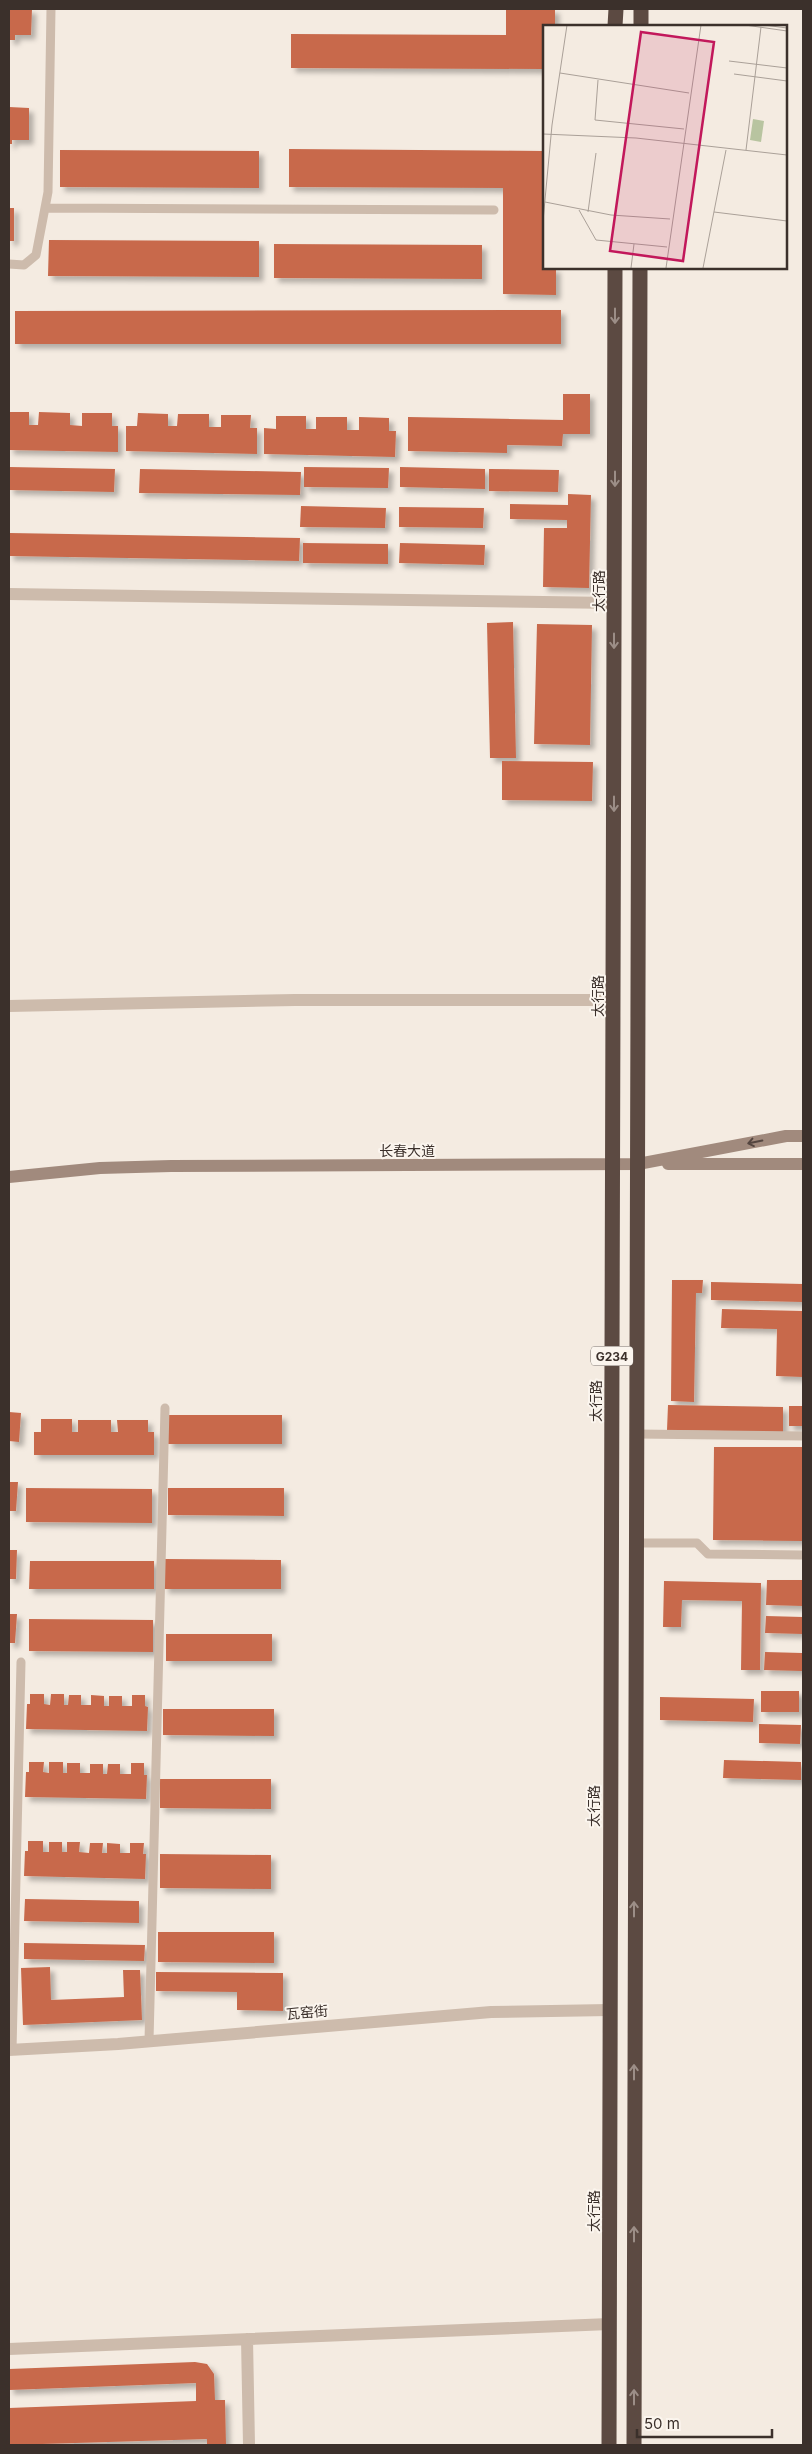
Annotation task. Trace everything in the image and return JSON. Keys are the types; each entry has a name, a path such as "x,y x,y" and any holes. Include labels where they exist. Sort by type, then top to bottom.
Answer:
{"highway":[{"path":"616,9 616,25"},
{"path":"641,9 641,25"},
{"name":"太行路","path":"609,2445 615,269"},
{"name":"G234","path":"634,2445 640,269"}],"main road":[{"name":"长春大道","path":"9,1177 100,1168 171,1166 638,1164 786,1136 803,1136"},
{"path":"638,1164 803,1164"}],"street":[{"path":"9,594 615,603"},
{"path":"9,1006 296,1000 613,1000"},
{"name":"瓦窑街","path":"10,2050 149,2042 491,2012 609,2010"},
{"path":"9,2349 609,2324"},
{"path":"247,2339 249,2445"}],"lane":[{"path":"9,264 24,265 36,255 48,192 51,9"},
{"path":"44,208 494,210"},
{"path":"149,2042 165,1408"},
{"path":"636,1434 803,1436"},
{"path":"636,1543 697,1543 708,1554 803,1555"},
{"path":"10,2050 21,1662"}],"building":[{"path":"9,9 32,9 31,35 15,35 15,40 9,40"},
{"path":"506,9 555,9 555,25 543,25 543,69 291,68 291,34 506,35"},
{"path":"9,107 29,108 29,140 12,140 12,144 9,144"},
{"path":"289,149 543,151 543,269 556,269 556,295 503,294 503,188 289,187"},
{"path":"60,150 259,151 259,188 60,187"},
{"path":"9,208 14,208 14,241 9,241"},
{"path":"49,240 259,241 259,277 48,276"},
{"path":"274,244 482,245 482,279 274,278"},
{"path":"561,310 561,344 15,344 15,311"},
{"path":"563,394 590,394 590,434 563,434 562,446 507,445 507,453 408,451 408,417 563,420"},
{"path":"9,412 29,412 29,425 38,425 39,412 70,413 70,425 82,426 82,413 112,413 112,426 118,426 118,452 9,450"},
{"path":"138,413 168,414 168,426 177,426 178,414 209,414 209,427 221,427 221,415 251,415 250,428 257,428 257,454 126,451 126,426 137,426"},
{"path":"276,416 306,416 306,429 316,429 316,417 347,417 347,430 359,430 359,417 389,418 389,431 396,431 395,457 264,454 264,428 276,429"},
{"path":"9,467 115,469 114,492 9,490"},
{"path":"304,467 389,468 388,488 304,487"},
{"path":"400,467 485,469 485,489 400,487"},
{"path":"140,469 301,472 300,495 139,493"},
{"path":"489,469 559,470 558,492 489,491"},
{"path":"568,494 591,495 589,588 543,587 544,528 567,528 567,520 510,519 510,504 568,505"},
{"path":"301,506 386,508 385,528 300,527"},
{"path":"399,507 484,508 483,528 399,527"},
{"path":"9,533 300,538 299,561 9,556"},
{"path":"303,543 388,544 388,564 303,563"},
{"path":"400,543 485,545 484,565 399,563"},
{"path":"513,622 516,758 490,758 487,623"},
{"path":"537,624 592,625 590,745 534,744"},
{"path":"502,761 593,762 592,801 502,800"},
{"path":"672,1280 703,1280 702,1293 696,1293 694,1402 671,1401"},
{"path":"711,1282 803,1284 803,1302 711,1300"},
{"path":"722,1309 803,1311 803,1377 776,1376 777,1329 721,1328"},
{"path":"668,1405 783,1407 783,1432 667,1430"},
{"path":"789,1406 803,1406 803,1426 789,1426"},
{"path":"9,1412 21,1413 19,1442 9,1441"},
{"path":"168,1415 282,1415 282,1444 168,1444"},
{"path":"41,1419 72,1419 72,1432 78,1432 78,1420 111,1420 111,1432 118,1432 117,1420 148,1420 148,1432 154,1432 154,1455 34,1455 34,1432 41,1432"},
{"path":"714,1447 803,1447 803,1541 713,1540"},
{"path":"9,1482 18,1482 16,1511 9,1511"},
{"path":"26,1488 152,1489 152,1523 26,1522"},
{"path":"168,1488 284,1488 284,1516 168,1515"},
{"path":"9,1550 17,1550 16,1579 9,1579"},
{"path":"164,1559 281,1560 281,1589 164,1589"},
{"path":"30,1561 154,1561 154,1589 29,1589"},
{"path":"767,1580 803,1580 803,1606 766,1605"},
{"path":"664,1581 761,1583 760,1670 741,1670 742,1601 682,1600 681,1627 663,1627"},
{"path":"9,1614 17,1614 15,1643 9,1643"},
{"path":"766,1616 803,1617 803,1634 765,1633"},
{"path":"29,1619 153,1620 153,1652 29,1651"},
{"path":"166,1634 272,1634 272,1661 166,1661"},
{"path":"765,1652 802,1653 802,1671 764,1670"},
{"path":"761,1691 799,1691 799,1712 761,1712"},
{"path":"30,1694 44,1694 44,1704 50,1705 51,1694 64,1694 64,1705 68,1705 69,1695 81,1695 81,1705 91,1705 91,1695 104,1696 104,1706 109,1706 109,1696 122,1696 122,1706 132,1706 132,1695 145,1695 145,1706 148,1707 147,1731 26,1729 27,1704 30,1704"},
{"path":"660,1697 754,1699 753,1722 660,1720"},
{"path":"163,1709 274,1709 274,1736 163,1735"},
{"path":"759,1724 801,1725 800,1744 759,1743"},
{"path":"724,1760 801,1762 801,1780 723,1778"},
{"path":"29,1762 44,1762 43,1772 49,1773 49,1762 63,1762 63,1773 67,1773 67,1763 80,1763 80,1773 90,1773 90,1764 103,1764 103,1774 107,1774 108,1764 120,1764 120,1774 131,1774 131,1763 144,1763 144,1775 147,1775 146,1799 25,1797 26,1772 29,1772"},
{"path":"160,1779 271,1779 271,1809 160,1808"},
{"path":"28,1841 43,1841 43,1852 49,1852 49,1842 62,1842 62,1852 67,1852 67,1842 80,1842 79,1852 89,1853 90,1843 103,1843 102,1853 107,1853 107,1843 120,1844 120,1853 130,1853 130,1843 144,1843 143,1854 146,1854 145,1879 24,1876 25,1851 28,1851"},
{"path":"160,1854 271,1855 271,1889 160,1888"},
{"path":"25,1899 139,1901 139,1923 24,1921"},
{"path":"158,1932 274,1932 274,1963 158,1962"},
{"path":"24,1943 145,1945 144,1961 24,1959"},
{"path":"50,1967 51,2000 124,1997 123,1970 140,1970 142,2020 23,2025 21,1968"},
{"path":"156,1972 283,1973 283,2011 237,2010 237,1992 156,1991"},
{"path":"195,2362 207,2364 214,2374 215,2400 225,2400 226,2445 207,2445 207,2439 9,2445 9,2408 196,2401 196,2383 9,2390 9,2369"}]}
